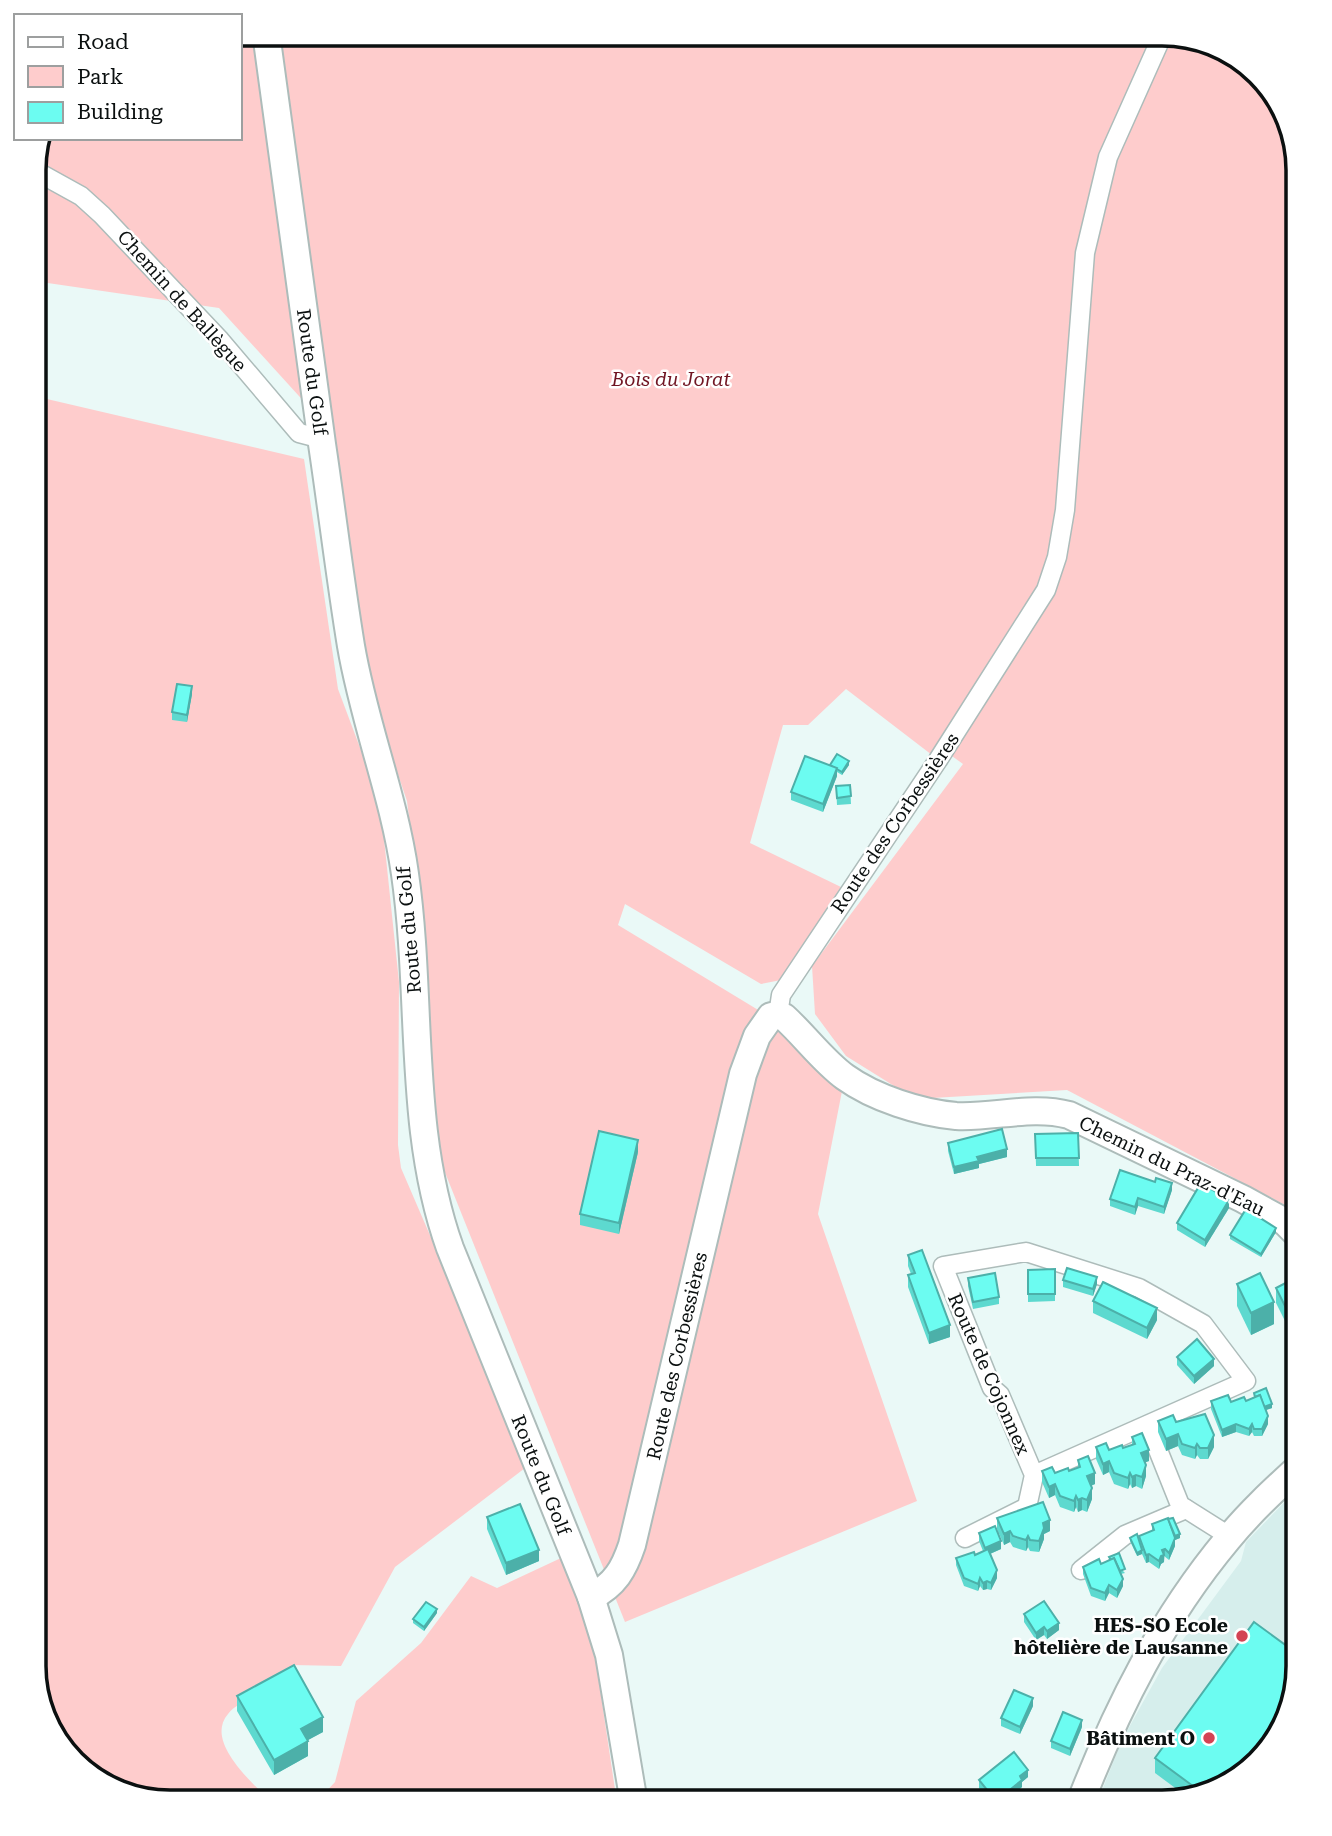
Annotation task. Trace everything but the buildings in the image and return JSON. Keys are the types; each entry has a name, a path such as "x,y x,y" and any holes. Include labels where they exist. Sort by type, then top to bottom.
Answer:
{"main road":[{"name":"Route du Golf","path":"268,46 355,667 394,812 405,875 412,939 421,1119 432,1188 450,1248 591,1597 611,1668 632,1790"},
{"name":"Chemin du Praz-d'Eau","path":"778,1014 789,1021 845,1077 878,1095 910,1107 956,1116 1041,1111 1069,1115 1243,1199 1286,1224"},
{"name":"Route des Corbessières","path":"591,1597 612,1584 624,1568 632,1545 743,1074 762,1025 771,1016 778,1014"},
{"path":"1085,1790 1116,1715 1157,1639 1229,1536 1286,1480"}],"street":[{"name":"Route des Corbessières","path":"778,1014 781,995 938,760 1046,590 1056,557 1065,510 1085,253 1108,157 1158,46"},
{"name":"Chemin de Ballègue","path":"46,177 80,196 102,215 220,340 299,433 322,439"},
{"name":"Route de Cojonnex","path":"965,1538 1027,1507 1034,1475 1000,1395 992,1388 943,1266 1026,1252 1139,1287 1203,1324 1246,1381 1034,1475"},
{"path":"1148,1424 1180,1505 1229,1536"},
{"path":"1081,1570 1125,1535 1186,1509"}],"shaded area":[{"name":"HES-SO Ecole hôtelière de Lausanne","path":"1286,1500 1286,1666 1283,1695 1247,1757 1224,1774 1195,1786 1179,1789 1102,1790 1122,1740 1162,1668 1241,1561 1246,1542"}],"green space":[{"name":"Bois du Jorat","path":"242,46 1171,46 1210,55 1238,71 1261,94 1277,122 1285,153 1286,170 1286,1205 1067,1090 915,1099 846,1056 815,1014 812,966 963,764 938,746 932,755 846,689 808,725 783,725 750,843 841,887 781,980 761,984 625,904 618,925 773,1019 843,1086 818,1214 917,1501 625,1622 434,1145 429,981 407,801 367,683 328,428 219,308 46,283 46,161 49,140 242,140"},
{"path":"46,399 304,459 338,689 380,801 399,982 398,1145 401,1168 529,1465 395,1567 341,1666 293,1665 272,1685 228,1714 222,1725 222,1737 226,1749 259,1790 161,1790 145,1788 115,1778 88,1760 66,1735 55,1714 47,1683"},
{"path":"561,1558 592,1635 615,1790 328,1790 335,1782 356,1701 421,1643 471,1576 497,1588"}],"place":[{"name":"HES-SO Ecole hôtelière de Lausanne","path":"1242,1636"},
{"name":"Bâtiment O","path":"1209,1738"}]}
